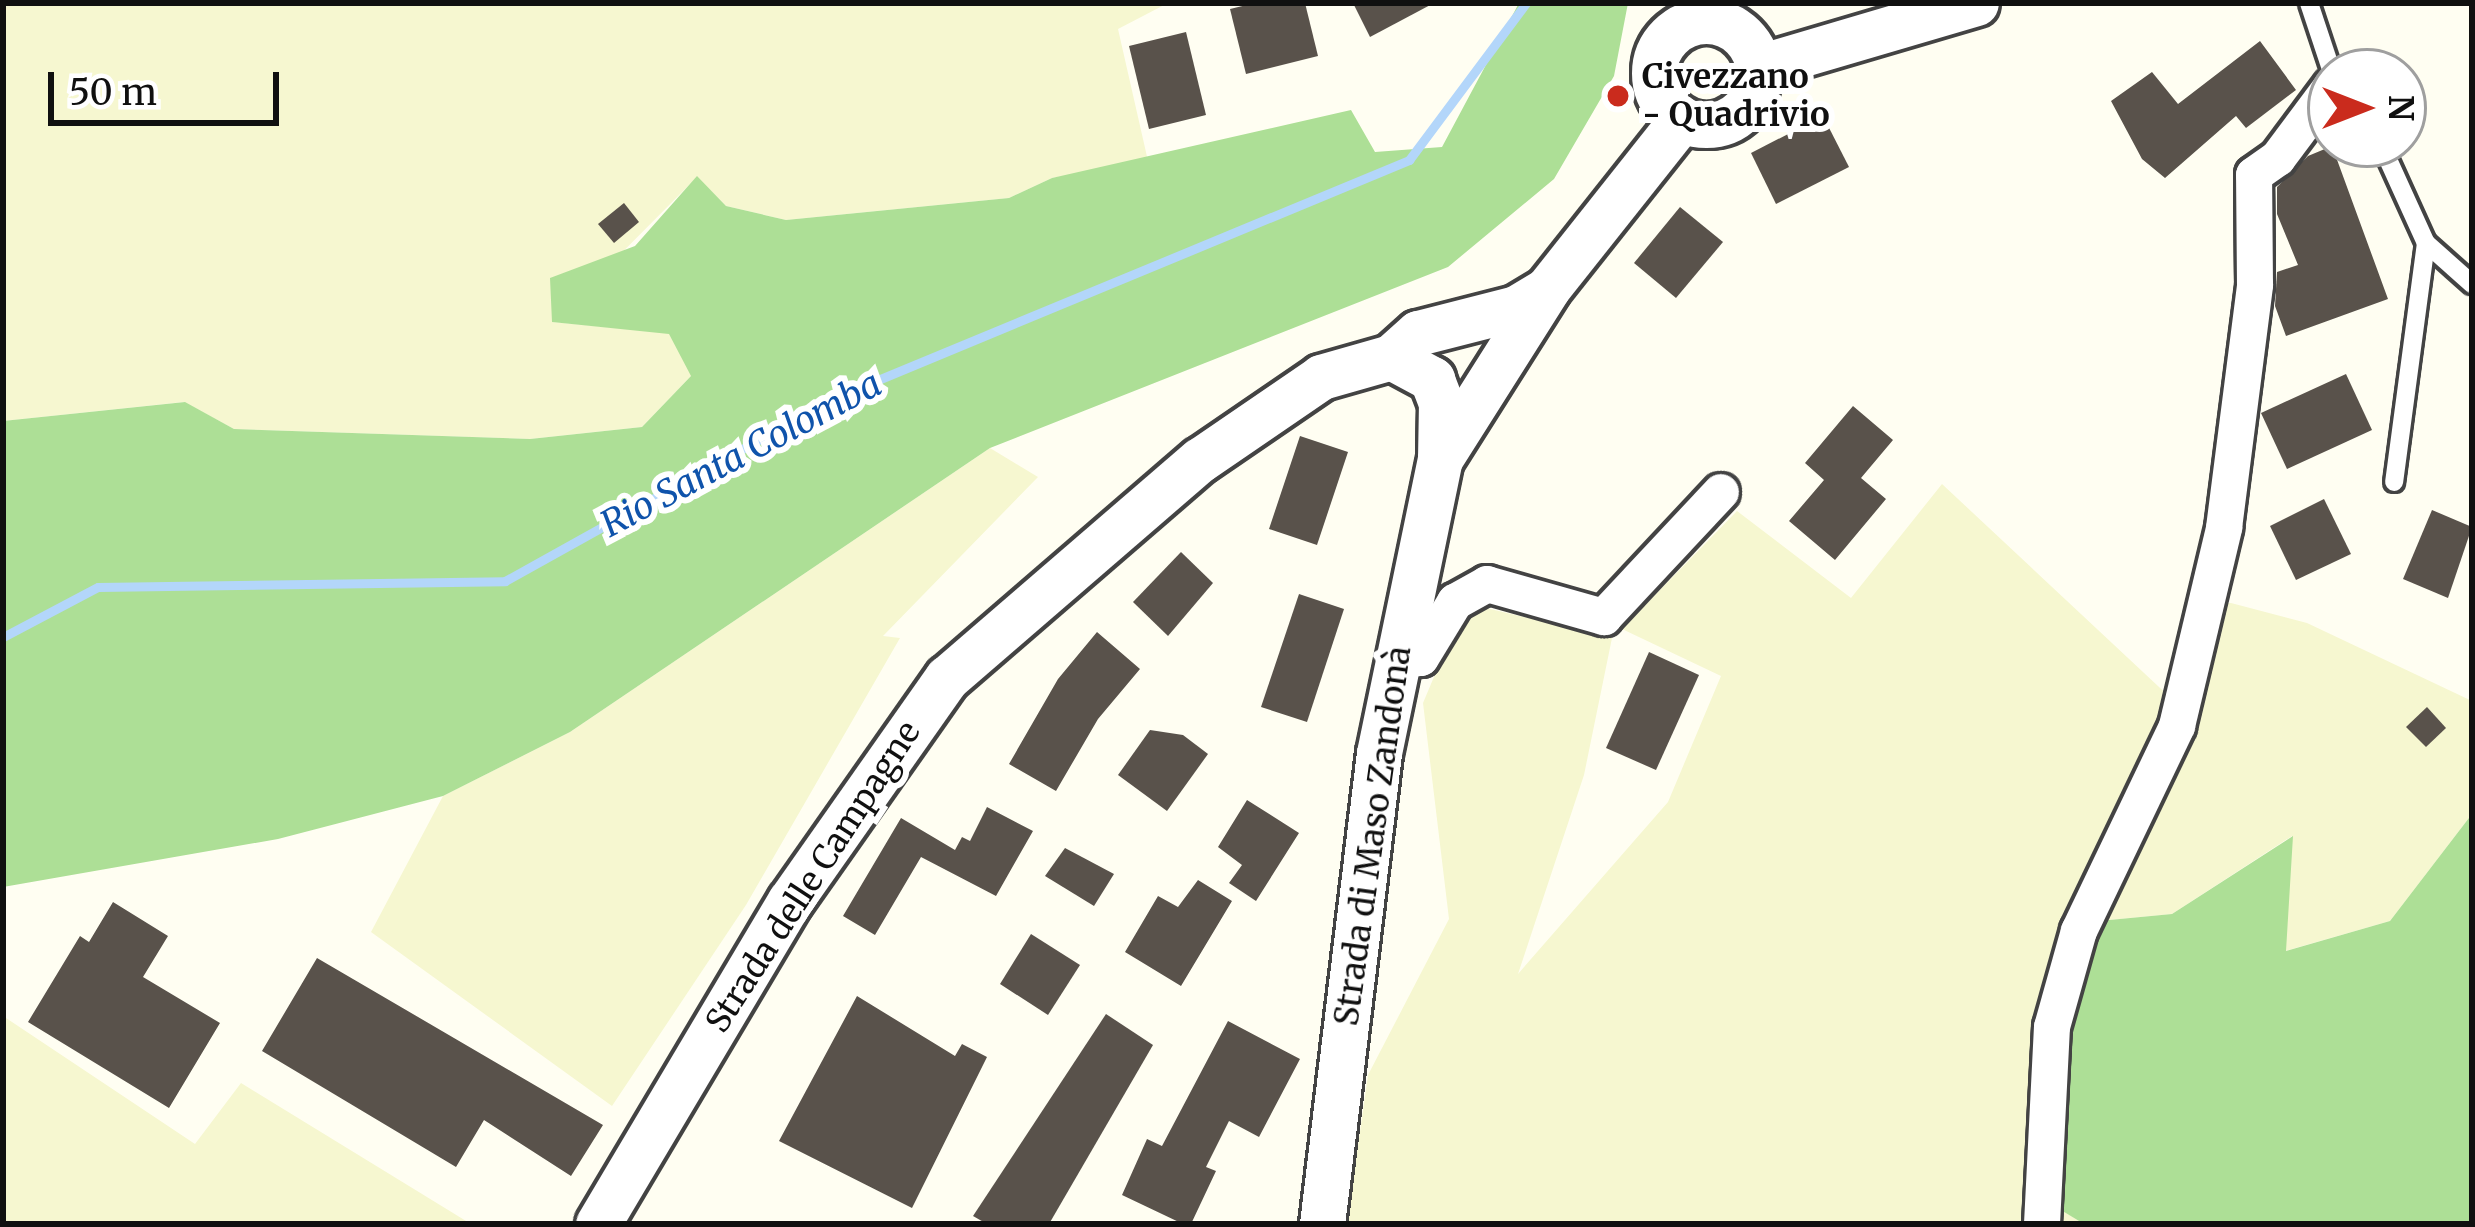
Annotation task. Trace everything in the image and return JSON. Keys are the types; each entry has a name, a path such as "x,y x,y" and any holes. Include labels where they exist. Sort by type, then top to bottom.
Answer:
{"street":[{"path":"1759,67 1976,3"},
{"path":"1686,13 1734,28 1759,67 1755,95 1737,117 1710,126 1682,120 1659,93 1656,57 1686,13"},
{"path":"2042,1224 2052,1027 2079,931 2176,726 2224,528 2255,284 2254,175 2278,158 2307,119"},
{"path":"1440,460 1495,329 1548,289 1682,120"},
{"path":"1391,357 1432,380 1483,362 1495,329"},
{"name":"Strada delle Campagne","path":"598,1224 790,901 947,679 1200,460 1321,377 1391,357 1418,333 1495,329"},
{"name":"Strada di Maso Zandonà","path":"1322,1224 1396,661 1440,460 1441,403 1432,380"},
{"path":"1396,661 1421,658 1455,602 1487,584 1604,616 1720,492"}],"lane":[{"path":"2309,3 2324,48"},
{"path":"2392,168 2426,243 2472,284"},
{"path":"2394,482 2426,243"}],"green space":[{"path":"3,3 1168,3 1118,29 1148,161 1052,178 1009,198 786,220 726,206 697,177 553,322 669,333 692,375 642,427 530,439 234,429 184,402 3,421"},
{"path":"1519,3 1628,3 1614,76 1554,179 1448,267 990,448 570,732 443,796 278,839 3,887 3,421 185,402 234,429 530,439 642,427 691,376 669,334 552,322 550,278 635,246 697,176 726,206 786,220 1009,198 1052,178 1351,110 1375,152 1442,147"},
{"path":"990,448 1038,477 883,636 900,638 746,905 612,1106 371,932 443,796 570,732"},
{"path":"1942,484 2174,701 2210,604 2231,603 2307,623 2472,701 2472,814 2390,921 2285,951 2292,836 2172,914 2099,921 2031,1191 2084,1224 1347,1224 1368,1075 1449,919 1423,703 1465,603 1612,638 1584,775 1518,974 1668,802 1721,676 1622,629 1737,511 1851,598"},
{"path":"2472,814 2472,1224 2084,1224 2031,1192 2034,1036 2099,921 2172,914 2293,836 2286,951 2390,921"},
{"path":"3,1016 195,1144 241,1083 471,1224 3,1224"}],"building":[{"path":"1255,3 1305,3 1318,56 1246,74 1230,9"},
{"path":"1353,3 1434,3 1370,37"},
{"path":"1186,32 1206,115 1149,129 1129,46"},
{"path":"2260,41 2296,90 2246,128 2236,116 2165,178 2142,159 2111,101 2152,72 2178,104"},
{"path":"1823,116 1849,167 1776,204 1751,153"},
{"path":"2307,157 2307,168 2340,168 2388,299 2286,336 2275,306 2277,272 2298,265 2277,214 2277,187"},
{"path":"624,203 639,222 614,243 598,224"},
{"path":"1680,207 1723,242 1676,298 1634,263"},
{"path":"2346,374 2372,430 2287,469 2261,413"},
{"path":"1853,406 1893,440 1861,478 1886,499 1835,560 1789,521 1824,480 1805,463"},
{"path":"1300,436 1348,452 1317,545 1269,529"},
{"path":"2324,499 2351,554 2296,580 2270,526"},
{"path":"2432,510 2472,527 2448,598 2403,579"},
{"path":"1181,552 1213,583 1168,636 1133,602"},
{"path":"1299,594 1344,609 1307,722 1261,707"},
{"path":"1097,632 1140,669 1098,719 1056,791 1009,764 1058,679"},
{"path":"1649,652 1699,675 1656,770 1606,748"},
{"path":"2427,707 2446,728 2426,747 2406,727"},
{"path":"1150,730 1183,735 1208,754 1167,811 1118,775"},
{"path":"1247,800 1299,833 1256,901 1229,883 1242,865 1218,847"},
{"path":"987,807 1033,831 996,896 921,857 875,935 843,916 901,818 955,850 962,837 970,841"},
{"path":"1065,848 1114,874 1094,906 1045,876"},
{"path":"1198,880 1232,901 1181,986 1125,952 1158,896 1178,907"},
{"path":"113,902 168,936 143,977 220,1023 169,1108 28,1022 80,936 89,942"},
{"path":"1031,934 1080,965 1048,1015 1000,984"},
{"path":"317,958 603,1125 571,1176 484,1120 456,1167 262,1051"},
{"path":"857,996 955,1056 962,1044 987,1057 912,1208 779,1141"},
{"path":"1106,1014 1153,1045 1049,1224 987,1224 973,1216"},
{"path":"1228,1021 1300,1059 1259,1137 1229,1121 1206,1167 1216,1171 1191,1224 1183,1224 1122,1195 1147,1139 1162,1146"}],"waterway":[{"name":"Rio Santa Colomba","path":"3,637 98,587 505,581 832,399 1409,160 1526,3"}],"place":[{"name":"Civezzano - Quadrivio","path":"1618,96"}]}
